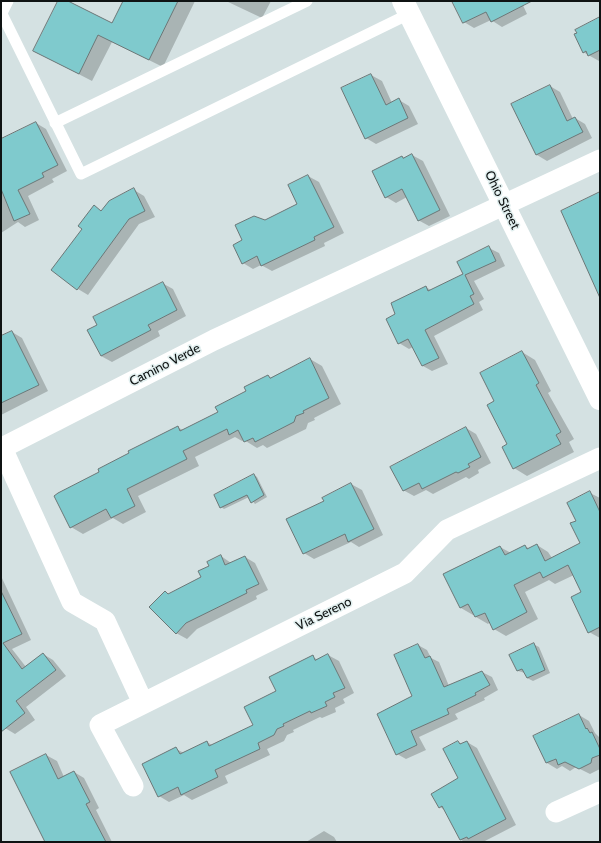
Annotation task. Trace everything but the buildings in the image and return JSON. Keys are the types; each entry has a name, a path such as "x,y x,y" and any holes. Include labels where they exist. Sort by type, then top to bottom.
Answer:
{"street":[{"name":"Ohio Street","path":"406,8 600,399"},
{"name":"Camino Verde","path":"143,703 105,621 72,602 2,448 214,340 600,160"},
{"name":"Via Sereno","path":"133,786 100,725 405,573 447,530 600,458"},
{"path":"556,812 600,792"}],"lane":[{"path":"8,1 1,12 81,174 406,8"},
{"path":"55,123 307,1"}]}
